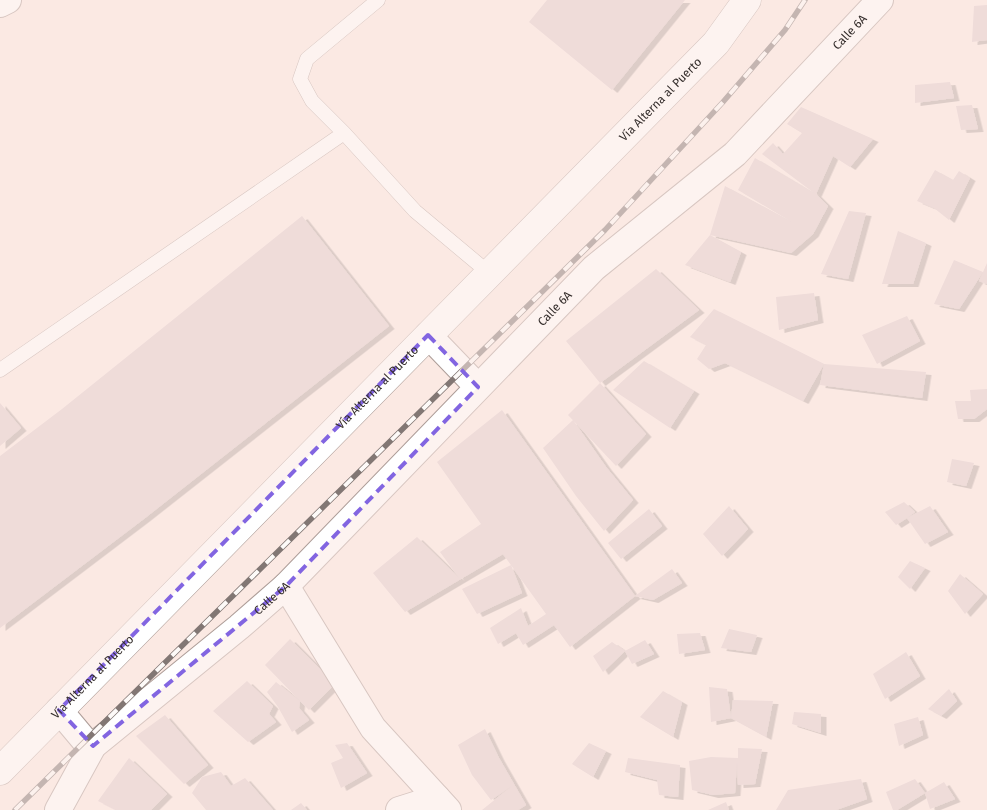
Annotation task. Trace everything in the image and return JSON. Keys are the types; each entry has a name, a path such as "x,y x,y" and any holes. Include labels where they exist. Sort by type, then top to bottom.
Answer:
{"main road":[{"name":"Vía Alterna al Puerto","path":"0,771 716,43 747,0"}],"street":[{"path":"0,4 8,0"},
{"name":"Calle 6A","path":"93,746 239,627 286,586 594,268 735,154 880,0"},
{"path":"428,335 478,387"},
{"path":"286,586 373,728 442,804"},
{"path":"58,810 93,746 85,741 59,710"},
{"path":"399,810 442,804"}],"lane":[{"path":"378,0 307,59 300,80 312,100 415,211 489,273"},
{"path":"0,370 344,133"}],"highlighted area":[{"path":"428,335 478,387 286,586 93,746 59,710"}],"building":[{"path":"547,0 685,0 612,90 529,22"},
{"path":"987,5 987,40 972,42 974,6"},
{"path":"950,82 954,98 915,103 915,85"},
{"path":"972,105 978,129 961,130 956,106"},
{"path":"801,107 873,139 850,167 833,156 816,194 828,206 813,234 791,253 710,235 725,186 792,222 738,190 755,158 814,193 762,154 773,143 783,154 802,133 787,124"},
{"path":"935,170 953,180 959,171 970,178 949,220 934,208 917,201"},
{"path":"849,211 866,213 848,279 821,274"},
{"path":"302,216 389,326 145,518 0,628 0,456 62,409"},
{"path":"898,231 926,243 913,284 882,284"},
{"path":"710,235 741,252 730,282 685,265"},
{"path":"954,260 983,272 959,309 934,304"},
{"path":"987,263 987,284 979,281"},
{"path":"656,269 699,310 600,383 566,341"},
{"path":"814,293 818,320 779,330 776,297"},
{"path":"714,309 824,364 803,401 725,363 709,369 697,359 706,345 690,337"},
{"path":"907,316 920,341 877,364 862,335"},
{"path":"644,361 694,391 670,428 613,390"},
{"path":"824,364 926,372 922,398 820,385"},
{"path":"600,383 646,434 616,466 568,415"},
{"path":"987,389 987,409 974,419 958,419 955,401 971,401 970,390"},
{"path":"0,403 21,428 0,446"},
{"path":"502,410 635,596 570,647 554,625 523,645 516,633 498,644 490,628 521,608 528,626 546,614 503,554 405,612 373,573 417,537 459,578 440,552 481,524 437,462"},
{"path":"573,420 606,467 633,500 604,531 576,496 543,448"},
{"path":"952,459 974,463 966,486 947,482"},
{"path":"904,502 915,512 896,525 885,512"},
{"path":"729,506 748,529 722,556 703,534"},
{"path":"930,506 948,532 925,544 907,518"},
{"path":"649,509 662,526 621,559 608,543"},
{"path":"910,561 925,568 910,589 898,577"},
{"path":"511,565 522,593 477,614 462,589"},
{"path":"672,569 682,583 653,600 635,596"},
{"path":"960,574 983,594 965,614 948,591"},
{"path":"729,629 757,635 751,652 721,648"},
{"path":"700,633 705,650 679,654 677,634"},
{"path":"290,639 335,684 309,710 265,665"},
{"path":"645,640 654,654 632,664 625,651"},
{"path":"612,642 625,651 603,672 593,656"},
{"path":"906,652 920,676 885,699 873,674"},
{"path":"247,681 273,706 269,714 276,722 248,742 213,711"},
{"path":"276,682 300,701 299,708 309,720 292,732 267,692"},
{"path":"709,687 727,689 731,718 711,722"},
{"path":"949,689 957,701 941,716 928,709"},
{"path":"663,691 682,702 673,737 640,717"},
{"path":"733,700 773,701 766,737 731,718"},
{"path":"794,712 821,714 821,733 792,724"},
{"path":"165,715 208,765 184,784 136,736"},
{"path":"918,717 923,735 899,746 894,724"},
{"path":"485,729 526,805 518,810 482,810 512,786 491,800 472,775 458,745"},
{"path":"347,743 367,773 341,788 331,763 343,758 335,745"},
{"path":"589,743 606,751 593,777 572,764"},
{"path":"738,748 762,749 755,784 738,785 737,763 735,793 713,795 692,790 689,761 711,757 738,758"},
{"path":"129,758 167,794 151,810 116,810 98,801"},
{"path":"628,758 680,765 678,797 659,795 657,780 625,772"},
{"path":"221,772 231,786 245,778 273,810 206,810 192,793 202,777"},
{"path":"861,779 867,799 836,810 776,810 788,790"},
{"path":"915,779 925,793 897,810 893,810 886,792"},
{"path":"944,782 955,799 930,809 925,793"},
{"path":"726,802 729,810 708,810"},
{"path":"301,803 307,810 291,810"}],"railway":[{"path":"15,810 605,230 723,102 785,30 805,0"}]}
